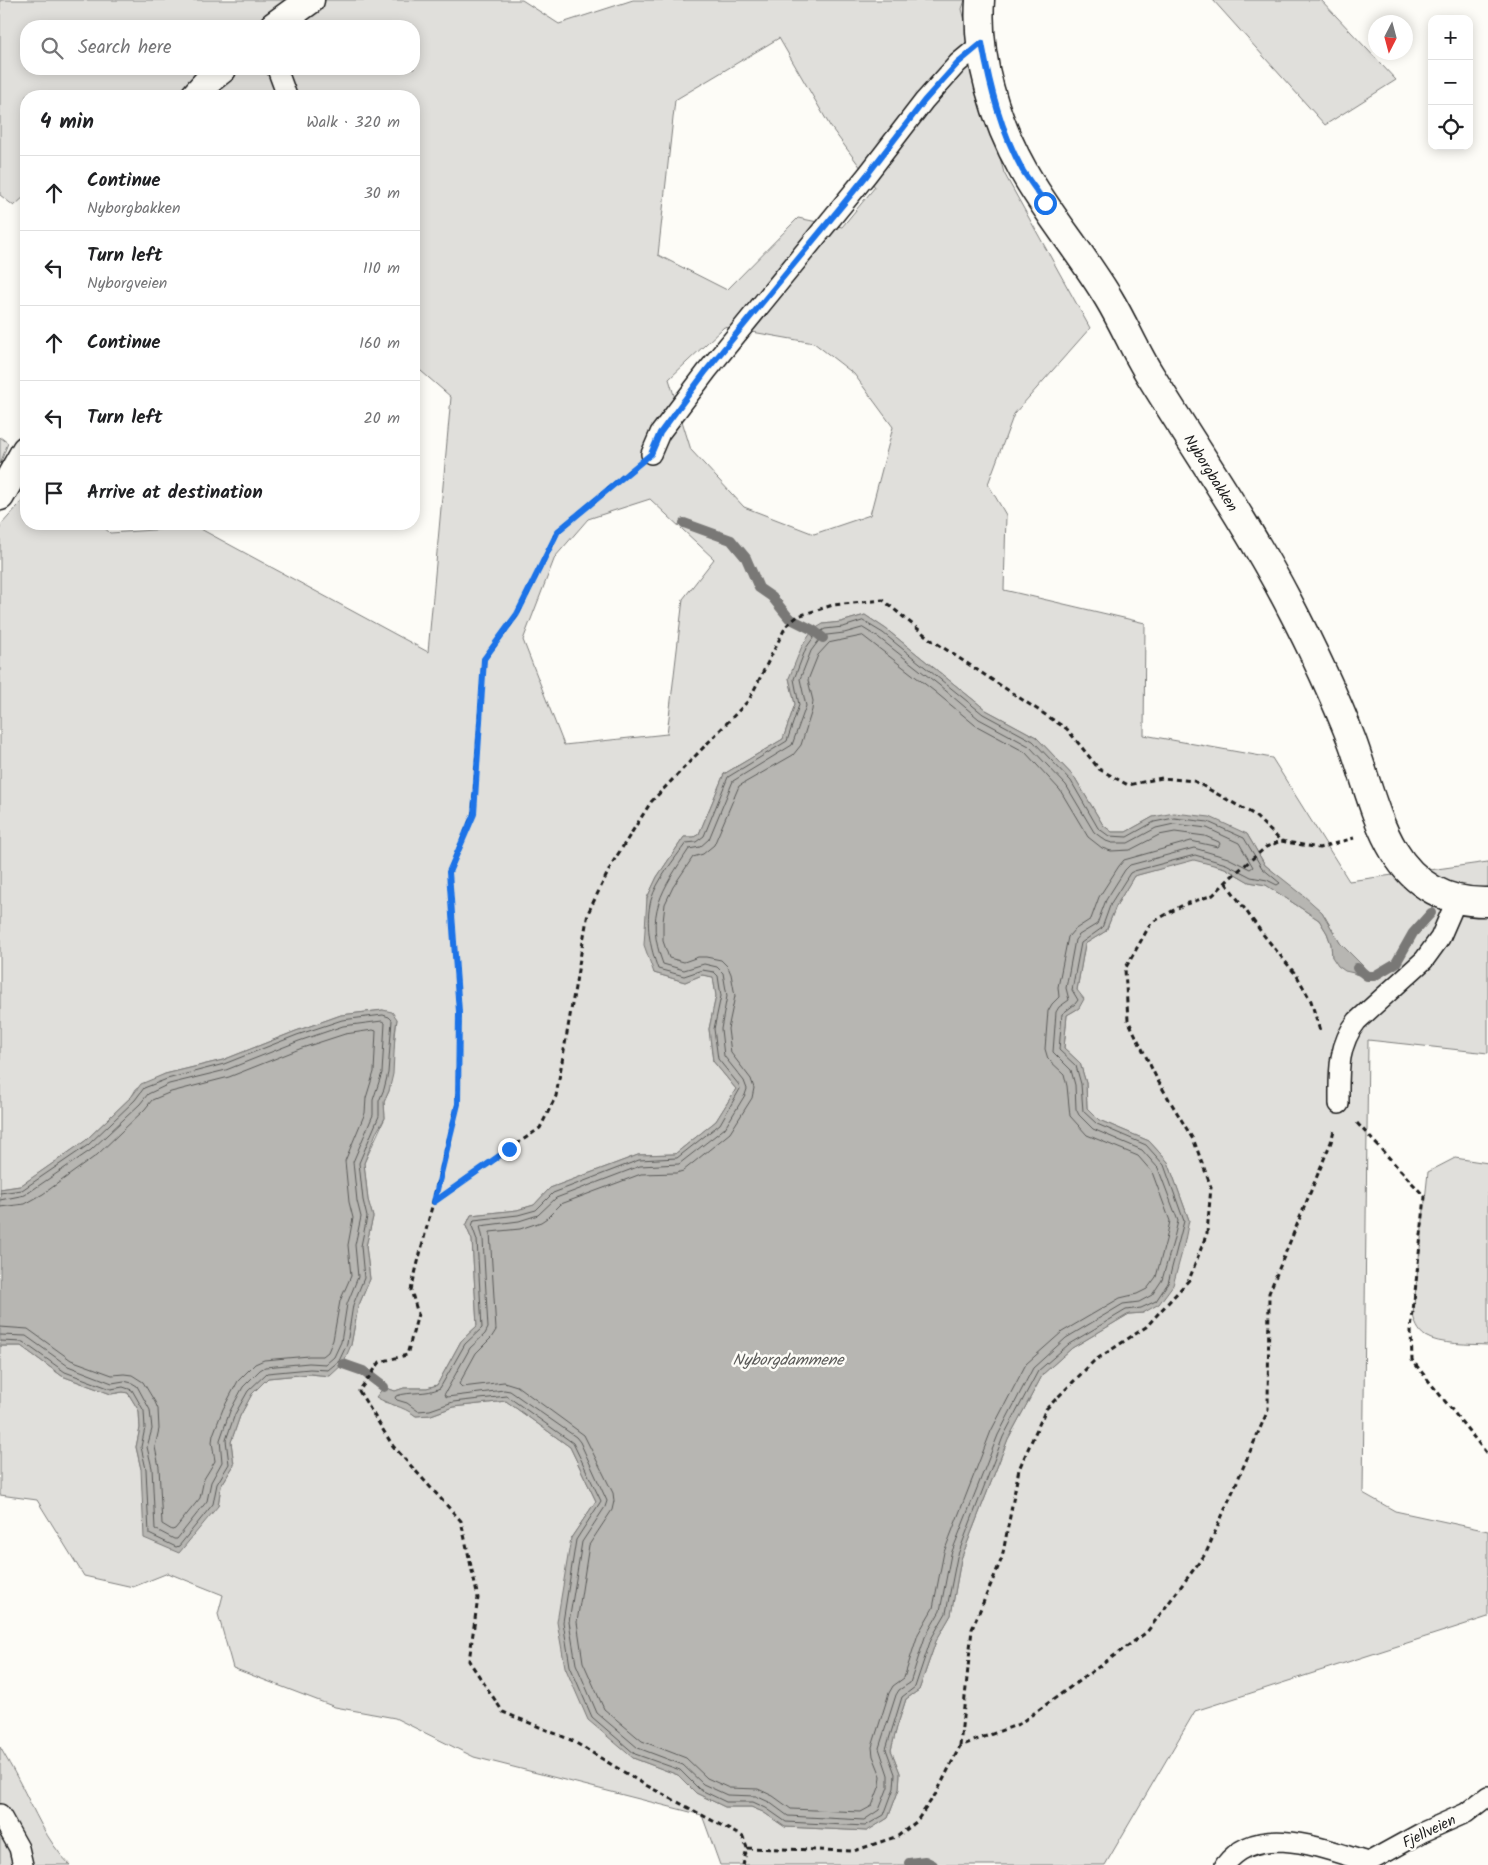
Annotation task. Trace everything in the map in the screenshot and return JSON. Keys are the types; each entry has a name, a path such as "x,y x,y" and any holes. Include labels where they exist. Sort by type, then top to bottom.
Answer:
{"street":[{"path":"282,20 310,0"},
{"name":"Nyborgbakken","path":"980,0 982,43 988,78 998,116 1024,171 1108,298 1148,371 1268,563 1316,657 1352,741 1383,829 1394,852 1415,878 1430,889 1457,899 1488,902"},
{"path":"200,90 214,75"},
{"path":"0,496 20,461"}],"lane":[{"path":"651,454 660,433 706,371 867,175 924,101 958,63 982,43"},
{"path":"278,75 285,90"},
{"path":"1340,1104 1340,1057 1349,1032 1357,1021 1424,960 1440,938 1457,899"},
{"name":"Fjellveien","path":"1225,1865 1232,1855 1245,1847 1270,1841 1296,1842 1365,1864 1423,1832 1466,1812 1488,1796"},
{"path":"0,1814 19,1848 22,1865"}],"path":[{"path":"651,454 558,531 517,614 484,659 474,814 449,872 459,1012 458,1104 411,1290 418,1314 407,1355 380,1362 359,1391 392,1446 461,1521 478,1598 469,1661 503,1712 571,1740 642,1783 743,1837 747,1848 743,1865"},
{"path":"434,1202 540,1128 556,1096 588,913 613,862 651,802 748,700 786,626 798,616 833,605 884,600 930,639 1066,728 1099,769 1128,785 1162,778 1194,781 1253,814 1281,840 1319,848 1383,829"},
{"path":"747,1848 854,1850 898,1836 916,1822 937,1792 960,1746 972,1629 1002,1558 1019,1469 1046,1409 1094,1361 1146,1327 1189,1280 1207,1233 1211,1187 1194,1141 1158,1081 1128,1020 1125,969 1151,922 1183,904 1213,895 1266,847 1281,840"},
{"path":"1226,882 1262,933 1296,976 1311,1001 1324,1041 1340,1057"},
{"path":"960,1746 1019,1724 1147,1632 1206,1553 1268,1410 1269,1293 1331,1142 1340,1104"},
{"path":"1340,1104 1425,1197 1411,1330 1412,1360 1488,1455"}],"shaded area":[{"path":"0,0 522,0 559,24 633,0 965,0 962,9 1004,173 1090,328 1014,414 988,484 1006,515 1004,590 1145,623 1144,735 1272,758 1349,881 1488,862 1488,1053 1368,1040 1363,1493 1395,1511 1488,1531 1488,1617 1195,1711 1105,1865 720,1865 702,1815 474,1757 395,1718 335,1707 233,1668 218,1614 223,1595 168,1573 133,1587 84,1576 37,1500 0,1495 0,1346 21,1346 62,1376 111,1394 128,1393 139,1411 140,1428 136,1447 141,1469 218,1506 221,1486 234,1465 231,1442 240,1416 252,1394 268,1378 310,1374 330,1376 351,1345 358,1307 370,1279 366,1246 373,1217 368,1200 364,1163 385,1118 384,1102 389,1091 397,1019 383,1010 341,1015 223,1060 165,1074 136,1089 132,1096 85,1141 32,1178 20,1186 0,1189 0,526 20,504 20,530 107,530 110,533 154,530 203,530 428,652 451,397 420,370 420,90 20,90 20,200 14,206 0,195","holes":["779,38 830,126 875,187 842,227 798,218 727,290 658,255 675,100","724,327 814,343 854,374 893,427 870,515 814,534 744,507 691,450 669,379","650,499 714,559 683,599 667,734 564,745 523,640 555,557 588,519","865,615 886,629 986,710 1036,737 1075,778 1103,825 1112,832 1126,832 1153,817 1247,834 1265,865 1322,912 1340,943 1358,961 1362,976 1355,974 1332,957 1331,944 1319,920 1266,885 1249,882 1225,868 1194,859 1134,876 1116,906 1106,931 1085,944 1077,990 1079,1008 1067,1015 1064,1048 1080,1063 1086,1083 1087,1108 1099,1120 1149,1141 1168,1162 1189,1220 1143,1313 1129,1314 1072,1348 1043,1374 1008,1439 961,1559 951,1615 936,1641 919,1690 906,1699 897,1727 891,1750 900,1773 899,1789 888,1818 867,1831 785,1827 763,1812 751,1807 725,1807 696,1793 678,1775 633,1758 571,1538 596,1501 570,1447 506,1401 453,1407 431,1415 416,1416 405,1408 384,1402 384,1387 395,1391 404,1388 427,1388 437,1385 461,1341 477,1326 472,1240 466,1226 471,1215 517,1210 534,1205 550,1188 638,1155 675,1154 716,1121 736,1089 713,1061 709,1029 716,996 713,977 702,975 685,982 654,973 647,898 657,877 684,837 694,837 699,834 724,774 783,739 795,704 789,678 823,624 841,622"]},
{"path":"1213,0 1321,0 1368,50 1368,60 1377,60 1396,80 1325,125"},
{"path":"0,437 8,443 0,464"},
{"path":"1455,1158 1488,1163 1488,1345 1455,1344 1431,1339 1420,1332 1413,1315 1428,1172"},
{"path":"0,1747 48,1836 70,1865 0,1865"}],"water":[{"name":"Nyborgdammene","path":"865,615 886,629 986,710 1036,737 1075,778 1103,825 1112,832 1126,832 1153,817 1174,813 1210,817 1247,834 1265,865 1322,912 1340,943 1368,973 1367,976 1345,971 1338,966 1332,957 1331,944 1327,933 1319,920 1266,885 1249,882 1225,868 1194,860 1134,876 1116,906 1106,931 1085,944 1077,990 1084,999 1079,1008 1067,1015 1064,1048 1080,1063 1086,1083 1087,1108 1099,1120 1149,1141 1168,1162 1189,1220 1184,1245 1173,1285 1159,1304 1143,1313 1129,1314 1072,1348 1043,1374 1008,1439 961,1559 951,1615 936,1641 919,1690 906,1699 891,1750 900,1773 899,1789 888,1818 867,1831 785,1827 763,1812 751,1807 725,1807 696,1793 678,1775 633,1758 588,1720 565,1667 557,1622 571,1538 596,1501 570,1447 506,1401 453,1407 431,1415 416,1416 376,1397 384,1387 395,1391 404,1388 427,1388 437,1385 461,1341 477,1326 472,1240 466,1226 471,1215 517,1210 534,1205 550,1188 638,1155 675,1154 716,1121 736,1089 713,1061 709,1029 716,996 713,977 702,975 685,982 654,973 644,945 647,898 657,877 684,837 694,837 699,834 724,774 783,739 795,704 789,678 802,646 813,630 823,624 841,622"},
{"path":"383,1010 392,1012 397,1019 393,1074 384,1102 385,1118 376,1133 364,1163 368,1200 373,1217 366,1246 370,1279 358,1307 351,1345 343,1364 330,1376 310,1374 268,1378 252,1394 240,1416 231,1442 234,1465 221,1486 218,1506 179,1553 144,1538 141,1469 136,1447 140,1428 139,1411 128,1393 111,1394 62,1376 21,1346 0,1346 0,1189 20,1186 85,1141 132,1096 141,1084 165,1074 223,1060 341,1015"}],"waterway":[{"path":"684,523 731,540 746,558 759,588 772,597 789,618 813,630 823,638"},
{"path":"1357,968 1367,976 1374,976 1396,963 1413,933 1431,913"},
{"path":"343,1364 363,1371 384,1387"},
{"path":"909,1863 925,1861 933,1865"}],"route":[{"path":"509,1149 434,1202 458,1104 459,1012 449,872 474,814 484,659 517,614 558,531 651,454 660,433 706,371 867,175 924,101 958,63 982,43 988,78 1005,134 1024,171 1045,203"}]}
